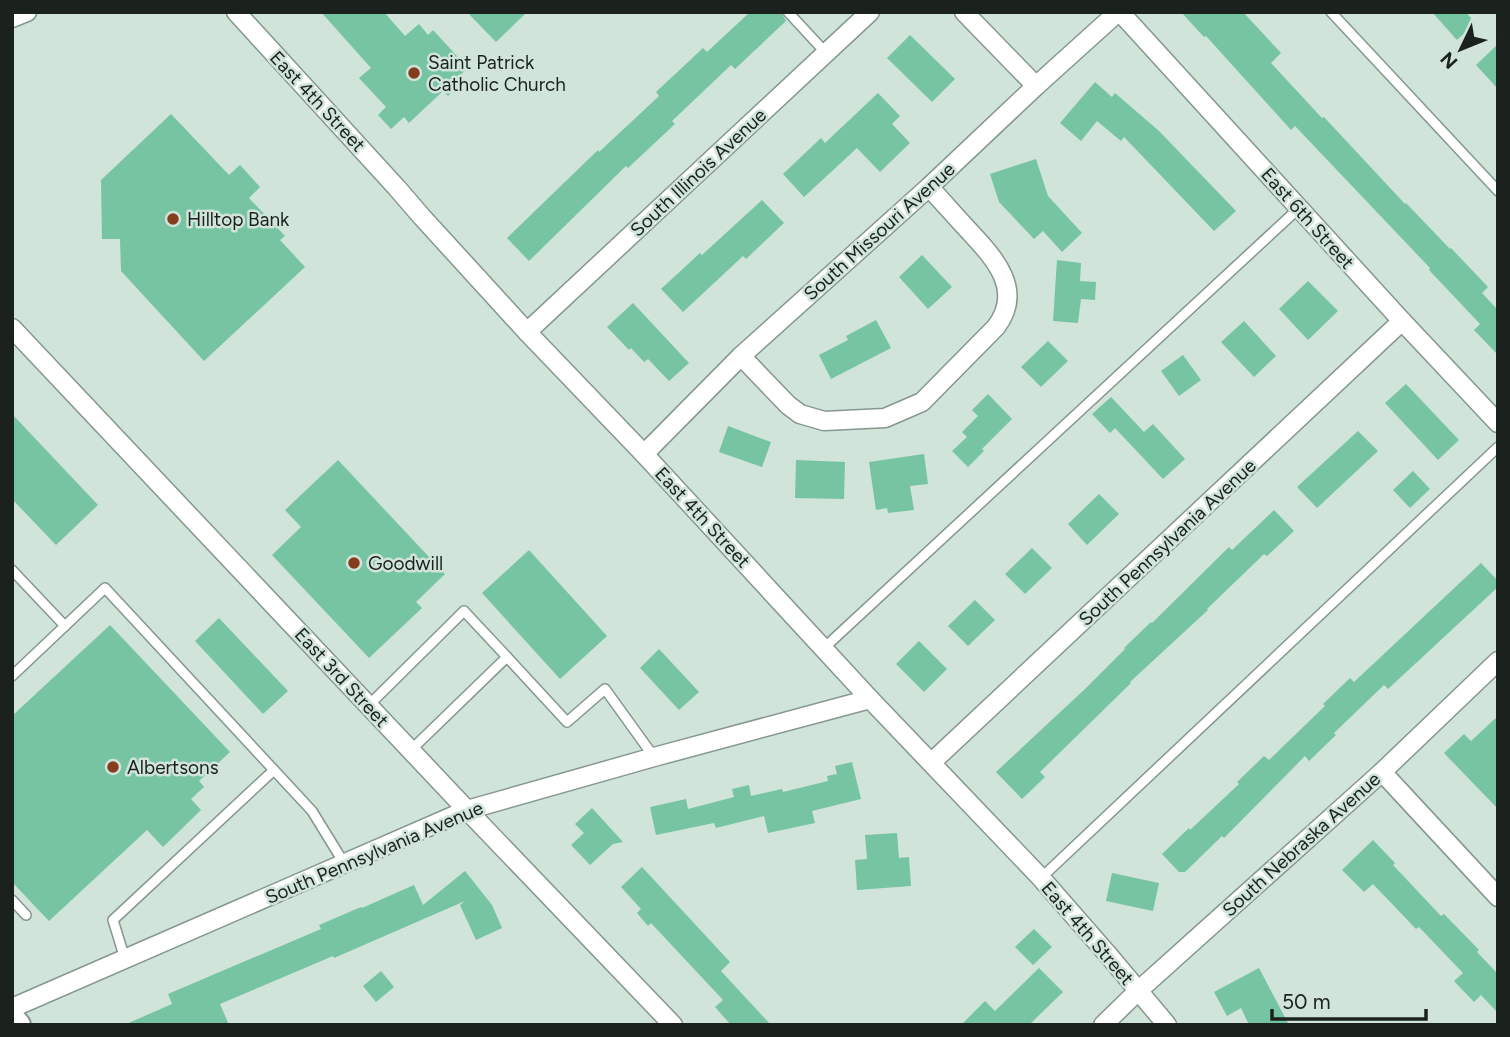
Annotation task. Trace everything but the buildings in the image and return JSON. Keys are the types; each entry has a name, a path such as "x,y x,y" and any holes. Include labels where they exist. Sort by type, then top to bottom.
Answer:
{"main road":[{"path":"12,1018 18,1025"}],"street":[{"path":"12,18 27,12"},
{"name":"East 4th Street","path":"236,12 527,332 1041,878 1167,1025"},
{"name":"South Illinois Avenue","path":"527,332 870,12"},
{"path":"964,12 1036,86"},
{"name":"South Missouri Avenue","path":"644,454 741,356 1119,12"},
{"name":"East 6th Street","path":"1119,12 1498,423"},
{"path":"741,356 788,405 800,414 824,421 885,418 922,402 996,327 1004,317 1007,306 1007,288 1002,272 991,254 929,187"},
{"name":"South Pennsylvania Avenue","path":"932,762 1402,321"},
{"name":"East 3rd Street","path":"12,328 673,1025"},
{"name":"South Nebraska Avenue","path":"1102,1025 1382,772 1498,661"},
{"name":"South Pennsylvania Avenue","path":"12,1008 467,810 870,699"},
{"path":"1382,772 1498,897"}],"lane":[{"path":"788,12 826,53"},
{"path":"1331,12 1498,191"},
{"path":"824,648 1299,208"},
{"path":"1041,878 1498,447"},
{"path":"12,570 65,626"},
{"path":"12,676 105,588 312,811 344,863"},
{"path":"369,705 464,611 567,722 605,689 654,757"},
{"path":"411,750 507,657"},
{"path":"125,958 113,920 274,771"},
{"path":"12,900 26,915"}],"place":[{"name":"Saint Patrick Catholic Church","path":"414,73"},
{"name":"Hilltop Bank","path":"173,219"},
{"name":"Goodwill","path":"354,563"},
{"name":"Albertsons","path":"113,767"}]}
